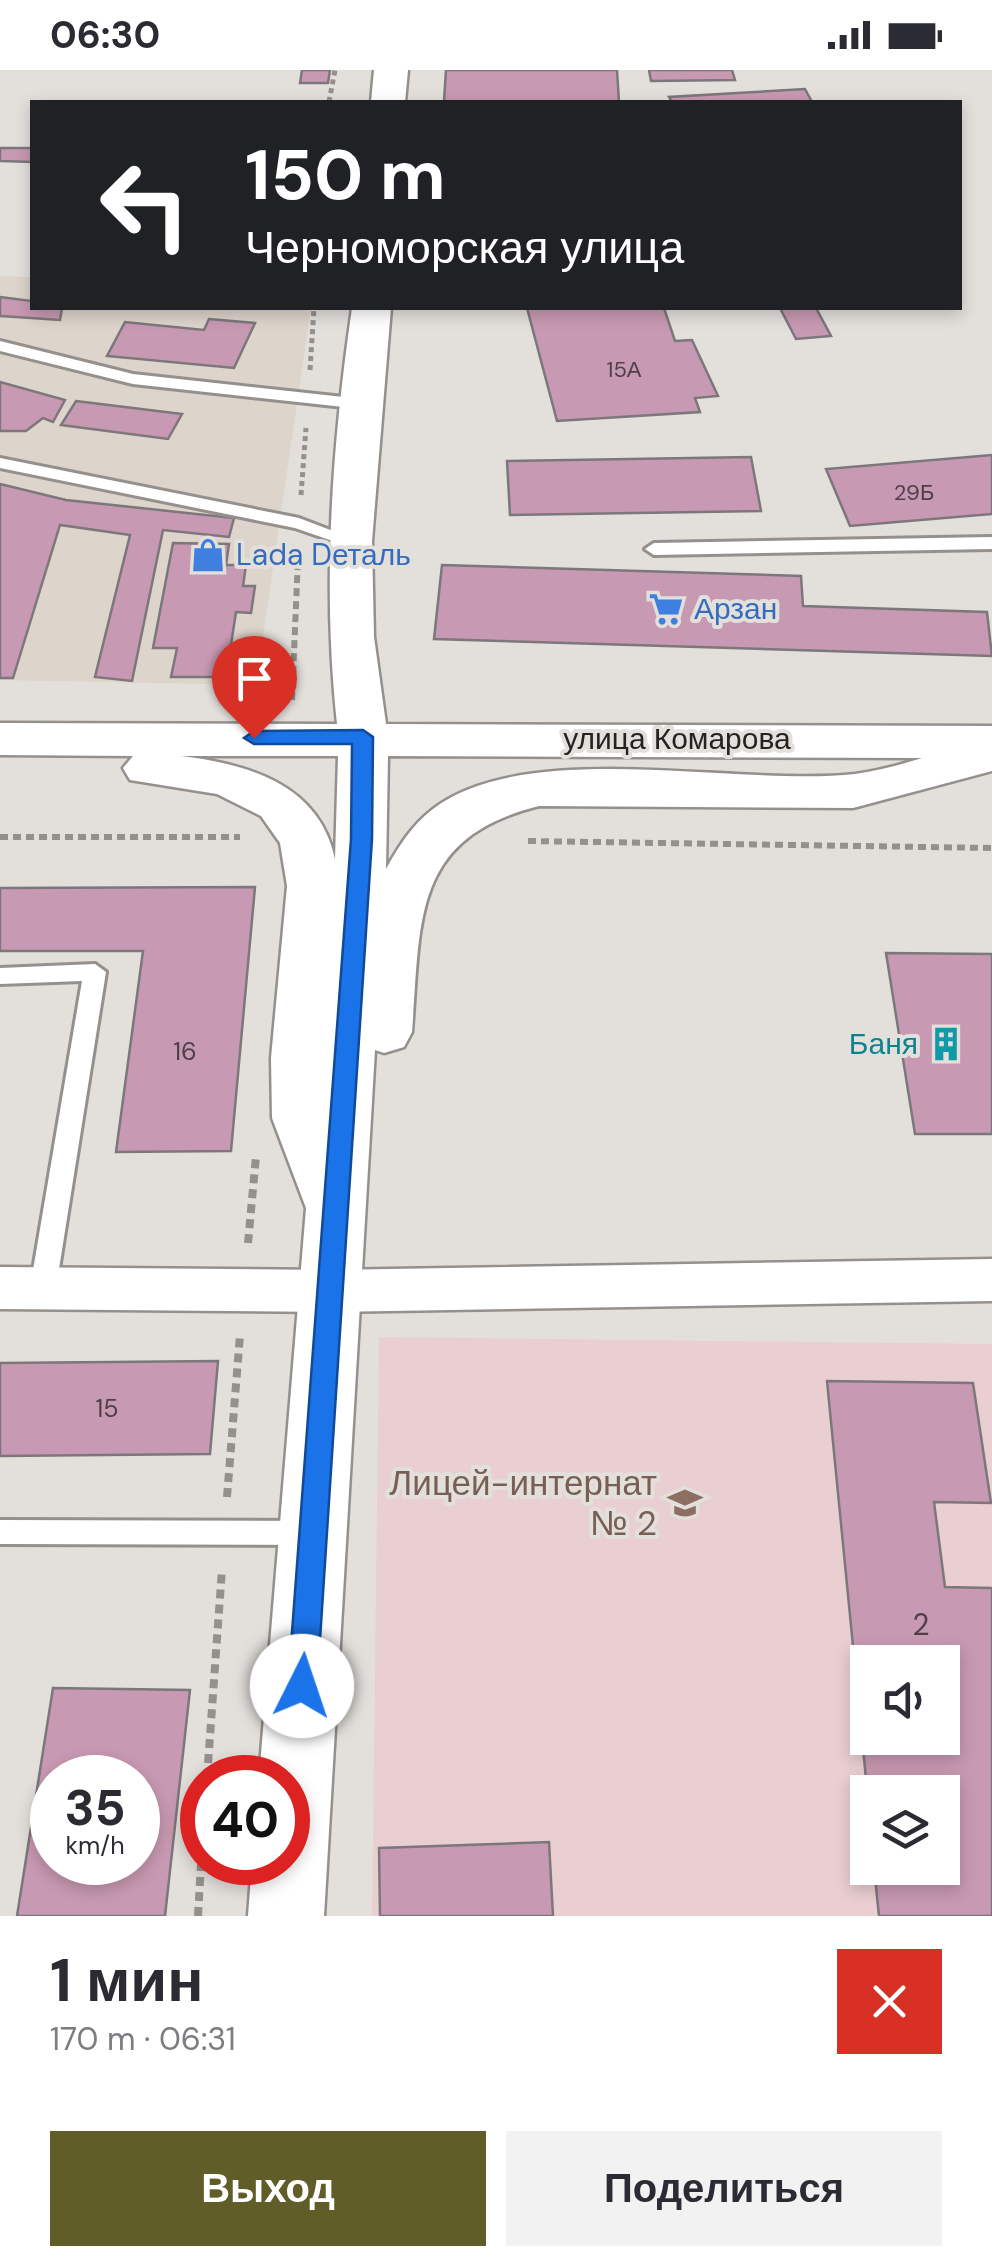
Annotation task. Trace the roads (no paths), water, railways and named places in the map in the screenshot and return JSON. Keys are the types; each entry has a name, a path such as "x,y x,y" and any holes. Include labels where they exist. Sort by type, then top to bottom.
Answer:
{"street":[{"path":"388,100 390,70"},
{"path":"286,1916 362,839 363,737 351,637 350,541 370,310"},
{"name":"улица Комарова","path":"0,739 363,737 992,742"},
{"path":"336,1212 373,1118 396,917 411,867 431,834 478,806 510,793 538,788 853,791 899,782 992,753"},
{"path":"0,762 198,769 243,784 280,804 301,827 316,871 300,1065 301,1120 336,1212"},
{"path":"22,1288 330,1291 992,1280"}],"lane":[{"path":"0,346 133,379 362,404"},
{"path":"0,463 299,522 350,541"},
{"path":"654,549 992,543"},
{"path":"0,976 94,972 22,1288"},
{"path":"0,1532 313,1533"}],"place":[{"name":"Lada Dеталь","path":"208,555"},
{"name":"Арзан","path":"666,609"},
{"name":"Баня","path":"946,1044"},
{"name":"Лицей-интернат № 2","path":"685,1503"}]}
